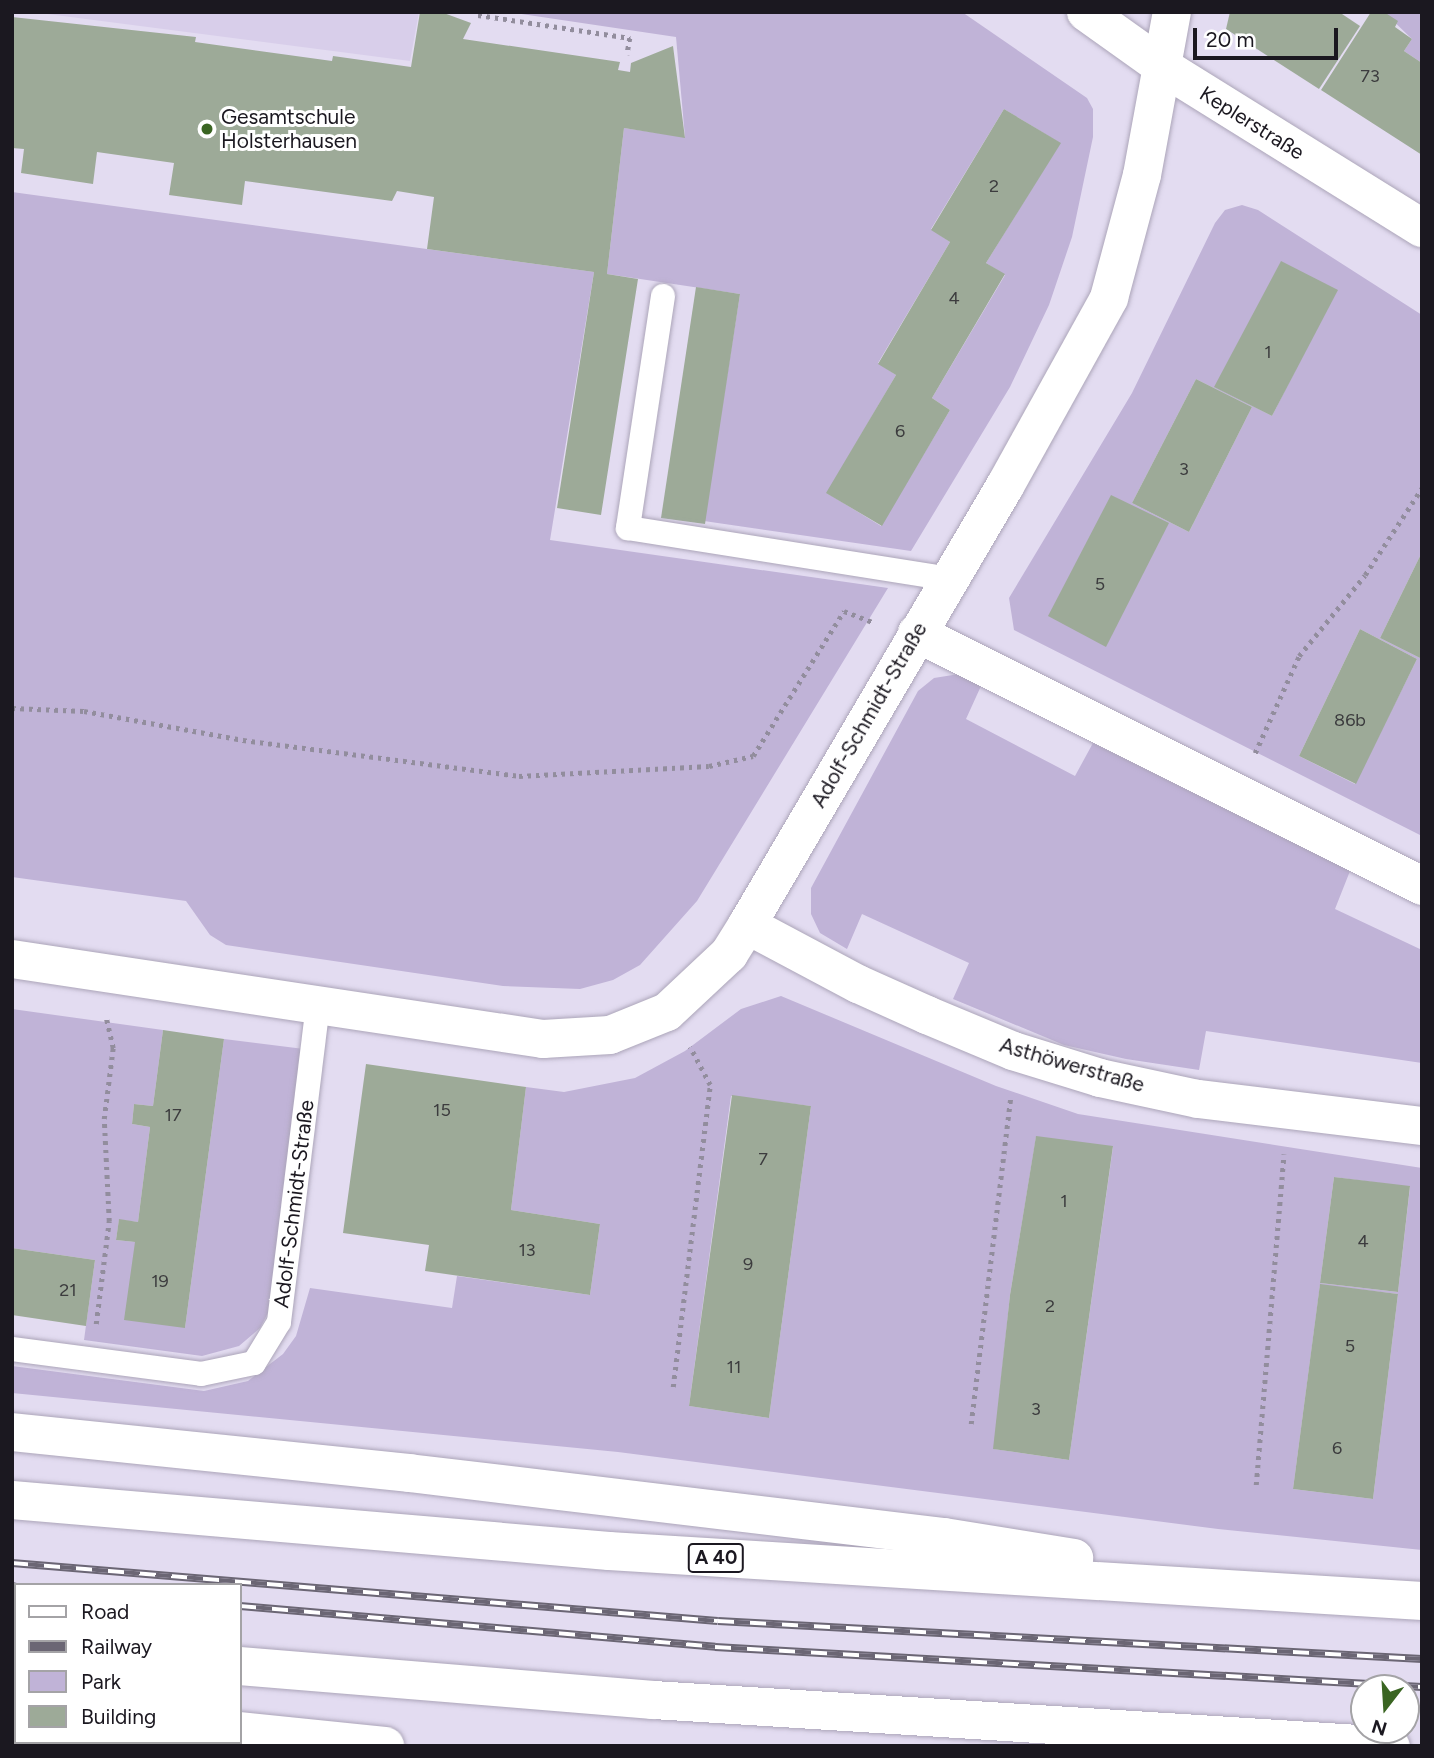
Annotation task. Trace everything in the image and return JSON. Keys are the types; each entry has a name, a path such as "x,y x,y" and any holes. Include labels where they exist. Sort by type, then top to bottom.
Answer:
{"main road":[{"name":"Keplerstraße","path":"1086,12 1163,67 1422,228"},
{"name":"Adolf-Schmidt-Straße","path":"12,959 544,1038 610,1035 667,1012 729,954 747,925 901,630 950,579 1108,298 1142,175 1172,12"},
{"path":"901,630 1422,886"},
{"name":"Asthöwerstraße","path":"747,925 928,1015 1013,1051 1100,1078 1198,1098 1422,1126"},
{"path":"12,1432 409,1473 944,1537 1301,1594"},
{"name":"A 40","path":"12,1500 609,1551 1422,1601"},
{"path":"242,1666 653,1700 1317,1745 1391,1746"},
{"path":"242,1731 384,1746"}],"lane":[{"path":"663,296 628,528 950,579"},
{"name":"Adolf-Schmidt-Straße","path":"12,1349 201,1374 254,1363 279,1322 318,1003"}],"path":[{"path":"478,15 630,37 627,55"},
{"path":"1250,764 1299,656 1366,575 1422,488"},
{"path":"12,708 84,711 243,740 519,776 709,765 753,756 844,611 901,630"},
{"path":"91,1360 109,1222 104,1119 113,1048 106,1016"},
{"path":"673,1387 710,1085 686,1041"},
{"path":"971,1424 1013,1080"},
{"path":"1256,1485 1275,1217 1286,1140"}],"shaded area":[{"path":"32,12 419,12 410,61"}],"green space":[{"path":"508,12 962,12 1087,98 1093,109 1093,137 1072,237 1049,305 1010,387 911,551 704,521 740,294 607,274 624,128 685,137 676,37","holes":["1004,109 1060,143 986,263 1005,275 932,398 950,410 881,526 827,493 896,375 878,363 950,242 931,229"]},
{"path":"1384,12 1422,12 1422,63 1404,51 1412,39"},
{"path":"12,192 594,272 550,540 888,588 697,901 640,965 613,980 580,989 503,986 226,945 210,935 186,901 12,877"},
{"path":"1242,205 1258,210 1422,315 1422,552 1380,638 1422,659 1422,836 1014,630 1009,598 1132,393 1215,223 1225,210","holes":["1296,369 1272,416 1215,387","1196,379 1252,407 1189,532 1132,503","1360,629 1417,659 1355,784 1299,756"]},
{"path":"959,674 981,686 966,719 1075,776 1093,743 1350,871 1335,909 1422,950 1422,1063 1206,1031 1199,1070 1126,1059 1064,1045 953,999 969,963 862,914 847,949 820,933 811,914 811,888 918,691 934,678"},
{"path":"781,996 996,1086 1078,1114 1422,1168 1422,1550 1218,1529 618,1452 12,1393 12,1366 204,1391 248,1381 283,1354 296,1336 310,1288 452,1308 457,1276 590,1295 600,1224 511,1210 526,1087 564,1092 635,1078 685,1051 741,1009","holes":["731,1096 811,1106 769,1418 689,1406","1036,1137 1113,1147 1069,1460 994,1449 1010,1295","1334,1177 1410,1187 1398,1292 1320,1283","1320,1285 1398,1294 1373,1499 1293,1489"]},
{"path":"12,1009 163,1030 153,1106 134,1104 132,1124 150,1127 138,1222 119,1220 116,1240 135,1242 185,1328 224,1039 304,1049 269,1311 260,1328 239,1346 202,1356 84,1340 95,1260 12,1248"}],"building":[{"path":"420,12 441,12 471,23 463,39 620,62 618,70 630,72 631,63 673,46 685,138 624,128 607,274 638,279 601,515 557,508 594,272 427,249 434,197 397,191 392,201 245,181 242,205 169,195 174,163 97,152 93,184 21,173 24,149 12,148 12,17 196,37 195,42 332,61 333,56 411,67"},
{"path":"1230,12 1339,12 1360,26 1319,89 1226,29"},
{"path":"1371,12 1384,12 1398,21 1395,27 1412,39 1404,51 1422,63 1422,155 1321,90"},
{"path":"1004,109 1061,143 986,263 1005,274 932,398 950,410 882,526 826,493 896,375 878,364 950,242 931,230"},
{"path":"1281,261 1338,290 1272,416 1214,387"},
{"path":"696,287 740,294 705,524 661,518"},
{"path":"1196,379 1252,407 1189,532 1132,503"},
{"path":"1111,495 1169,523 1106,647 1048,616"},
{"path":"1422,552 1422,659 1380,638"},
{"path":"1360,629 1417,659 1356,784 1299,756"},
{"path":"163,1030 224,1039 185,1328 124,1320 135,1242 116,1240 119,1219 138,1222 150,1127 132,1124 134,1104 153,1106"},
{"path":"366,1064 526,1087 511,1210 600,1224 590,1295 425,1271 429,1245 343,1233"},
{"path":"732,1095 811,1106 769,1418 689,1406"},
{"path":"1036,1136 1113,1146 1069,1460 993,1449 1010,1295"},
{"path":"1334,1177 1410,1186 1398,1292 1320,1283"},
{"path":"12,1248 95,1260 86,1326 12,1315"},
{"path":"1320,1284 1398,1294 1373,1499 1293,1489"}],"railway":[{"path":"12,1563 718,1621 1422,1659"},
{"path":"242,1606 715,1647 1422,1687"}],"place":[{"name":"Gesamtschule Holsterhausen","path":"207,129"}]}
